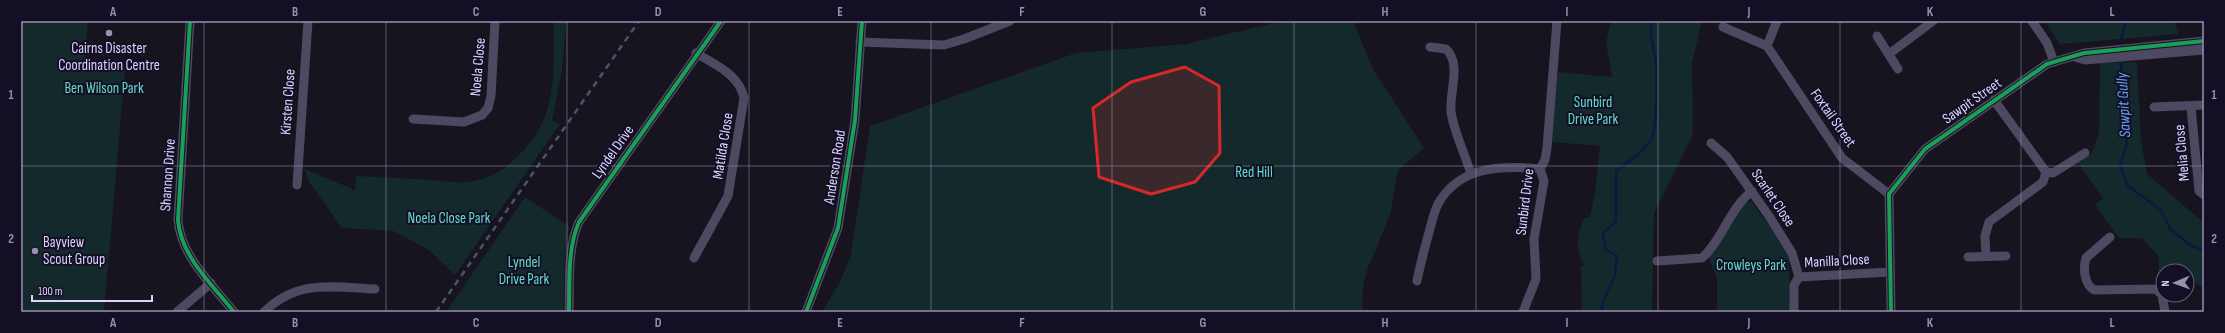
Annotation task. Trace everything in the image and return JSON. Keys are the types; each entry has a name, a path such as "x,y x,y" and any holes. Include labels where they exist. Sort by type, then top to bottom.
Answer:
{"street":[{"name":"Shannon Drive","path":"190,21 178,220 179,235 190,258 234,312"},
{"name":"Kirsten Close","path":"297,185 308,21"},
{"name":"Noela Close","path":"413,119 464,122 482,115 488,108 491,96 495,21"},
{"name":"Lyndel Drive","path":"569,312 572,248 574,234 579,222 696,53 721,21"},
{"name":"Anderson Road","path":"806,312 838,228 855,120 862,21"},
{"path":"860,42 944,45 1010,21"},
{"name":"Sunbird Drive","path":"1523,312 1536,279 1534,239 1544,181 1540,169 1545,160 1547,148 1557,21"},
{"path":"1723,27 1766,46 1777,21"},
{"path":"1889,54 1933,21"},
{"path":"2032,21 2047,43 2054,62"},
{"path":"1877,36 1898,69"},
{"name":"Sawpit Street","path":"1889,194 1925,149 2036,70 2054,62 2075,57 2084,53 2204,41"},
{"name":"Foxtail Street","path":"1766,46 1842,158 1889,194"},
{"path":"1430,47 1446,49 1453,61 1451,111 1471,174"},
{"name":"Sawpit Street","path":"2075,57 2085,60 2204,50"},
{"name":"Matilda Close","path":"694,258 728,196 744,98 742,88 734,77 696,53"},
{"path":"1994,100 2046,172 2053,173 2085,153"},
{"name":"Melia Close","path":"2154,107 2192,107 2204,105"},
{"name":"Melia Close","path":"2192,107 2199,191 2204,196"},
{"name":"Scarlet Close","path":"1711,143 1727,157 1752,191 1789,247 1799,276"},
{"path":"1417,281 1438,204 1456,183 1471,174 1502,167 1540,169"},
{"path":"1986,256 1985,236 1989,222 2043,182 2046,172"},
{"path":"1657,261 1702,258 1710,249 1735,208 1752,191"},
{"path":"1889,194 1890,312"},
{"path":"2110,237 2086,258 2085,271 2089,286 2094,290 2156,289 2162,295 2165,312"},
{"path":"1968,257 2006,256"},
{"name":"Manilla Close","path":"1794,312 1794,285 1799,276 1890,272"},
{"path":"177,312 211,283"},
{"path":"264,312 284,296 309,287 375,289"}],"highlighted area":[{"path":"1185,67 1219,86 1220,153 1195,182 1151,194 1099,177 1093,108 1131,82"}],"green space":[{"name":"Ben Wilson Park","path":"21,21 88,21 85,63 125,69 104,312 21,312"},
{"name":"Noela Close Park","path":"554,21 568,21 566,24 562,69 552,121 560,124 455,275 429,250 393,231 342,228 310,183 304,169 355,190 356,176 459,182 476,181 495,174 518,156 541,126 547,110 553,76"},
{"name":"Red Hill","path":"1282,21 1353,21 1373,69 1424,148 1398,170 1391,211 1368,267 1363,285 1362,312 822,312 839,284 851,255 870,126 1076,53 1186,44"},
{"name":"Sunbird Drive Park","path":"1611,21 1702,21 1692,63 1693,134 1654,213 1652,312 1582,312 1581,267 1585,265 1579,253 1578,237 1584,218 1590,217 1595,193 1600,146 1551,142 1558,72 1612,77 1606,43"},
{"path":"2045,21 2175,21 2178,34 2060,44"},
{"path":"2137,62 2141,142 2147,174 2204,223 2204,288 2195,283 2195,263 2159,263 2159,257 2142,238 2119,238 2095,205 2103,198 2078,163 2092,153 2099,133 2100,63"},
{"name":"Lyndel Drive Park","path":"525,197 569,226 565,257 563,312 446,312"},
{"name":"Crowleys Park","path":"1751,201 1788,251 1791,312 1717,312 1717,278 1709,258 1744,202"}],"waterway":[{"path":"1601,312 1603,301 1615,276 1617,256 1606,250 1603,233 1616,222 1616,171 1635,157 1651,140 1653,135 1656,104 1656,64 1651,32 1652,21"},
{"name":"Sawpit Gully","path":"2120,43 2126,21"},
{"name":"Sawpit Gully","path":"2121,64 2127,144 2120,165 2128,186 2161,210 2171,230 2189,244 2204,252"}],"railway":[{"path":"436,312 639,21"}],"cycle path":[{"path":"190,21 178,220 180,233 191,258 234,312"},
{"path":"569,312 571,255 575,232 579,222 721,21"},
{"path":"806,312 838,228 855,120 862,21"},
{"path":"1891,312 1889,194 1925,149 2047,64 2084,53 2204,41"}],"place":[{"name":"Cairns Disaster Coordination Centre","path":"109,33"},
{"name":"Bayview Scout Group","path":"35,251"}]}
